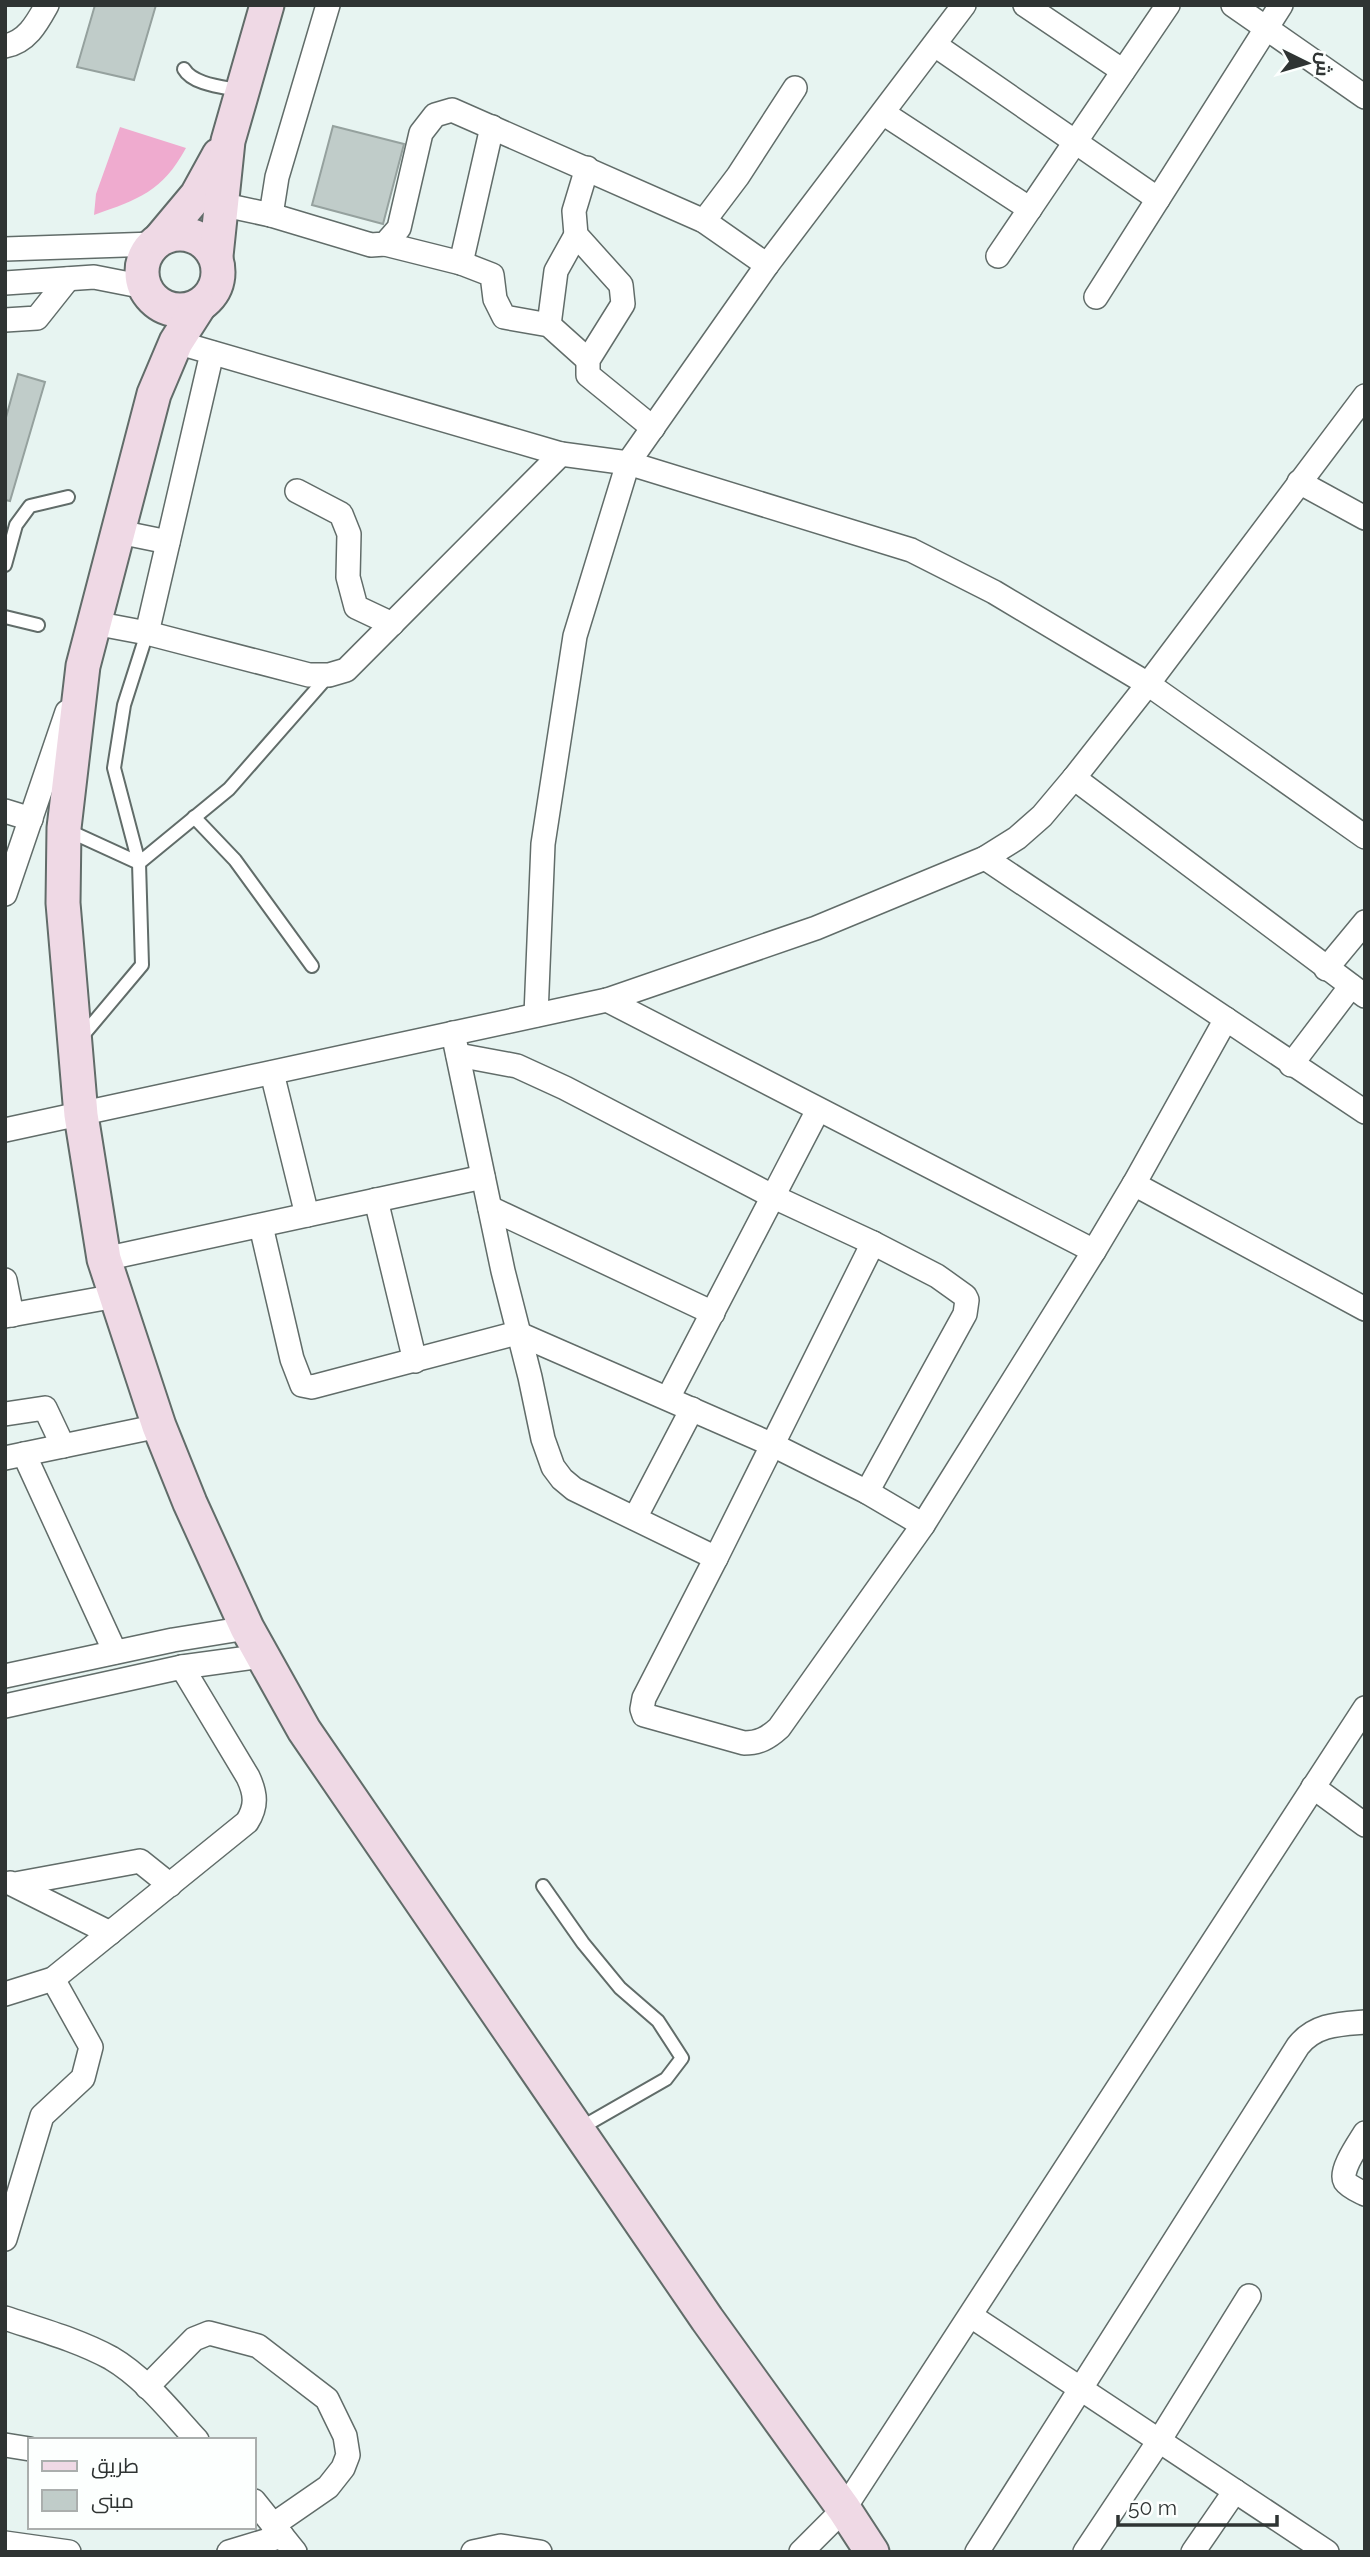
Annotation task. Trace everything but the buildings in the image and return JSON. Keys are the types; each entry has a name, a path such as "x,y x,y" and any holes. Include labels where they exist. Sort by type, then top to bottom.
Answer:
{"main road":[{"path":"153,394 176,342 199,306 215,289 218,279 216,256 228,141 267,5"},
{"path":"228,141 197,195 146,253 143,264 157,336 153,394 83,666 64,828 63,903 81,1115 104,1259 159,1426 190,1503 255,1642 326,1765 707,2319 872,2552"},
{"path":"157,241 173,233 186,233 209,245 216,256"},
{"path":"148,291 158,303 178,310 199,306"}],"street":[{"path":"5,46 13,45 27,35 47,5"},
{"path":"271,215 277,177 328,5"},
{"path":"536,1015 543,845 575,636 628,463 767,265 964,5"},
{"path":"1025,5 1123,72"},
{"path":"998,256 1168,5"},
{"path":"1233,5 1365,97"},
{"path":"1096,297 1281,5"},
{"path":"934,45 1158,199"},
{"path":"704,221 738,176 795,88"},
{"path":"385,244 399,228 421,133 435,115 452,110 704,221 767,265"},
{"path":"883,113 1030,209"},
{"path":"461,263 492,127"},
{"path":"549,324 556,271 576,235 574,211 587,168"},
{"path":"220,204 271,215 371,245 385,244 461,263 492,275 495,299 504,317 549,324 587,360"},
{"path":"576,235 621,285 623,304 587,360 588,375 653,428"},
{"path":"5,249 157,241"},
{"path":"5,283 94,277 148,291"},
{"path":"5,320 37,318 68,279"},
{"path":"176,342 561,454 628,463 911,550 994,592 1148,684 1362,825"},
{"path":"147,633 212,353"},
{"path":"5,1129 272,1073 456,1044 536,1015 607,1000 816,928 985,858 1017,838 1042,816 1074,778 1365,396"},
{"path":"94,623 147,633 309,675 329,675 346,670 561,454"},
{"path":"1299,482 1365,518"},
{"path":"297,491 341,514 349,534 348,577 356,607 392,624"},
{"path":"119,532 168,542"},
{"path":"6,891 83,666"},
{"path":"1074,778 1358,991 1291,1065"},
{"path":"5,811 31,819"},
{"path":"985,858 1365,1112"},
{"path":"1326,969 1365,922"},
{"path":"607,1000 1094,1251"},
{"path":"873,1243 644,1698 642,1709 648,1718 744,1743 755,1743 779,1728 923,1525 1094,1251 1226,1019"},
{"path":"456,1044 517,1333 530,1377 542,1439 553,1467 574,1489 716,1558"},
{"path":"456,1044 517,1066 774,1197 873,1243 951,1285 965,1296 965,1314 867,1492"},
{"path":"272,1073 307,1215"},
{"path":"667,1398 818,1110"},
{"path":"104,1259 482,1177"},
{"path":"1134,1184 1365,1309"},
{"path":"376,1200 415,1361"},
{"path":"490,1208 713,1313"},
{"path":"261,1226 292,1359 302,1385 312,1387 517,1333 773,1445 867,1492 923,1525"},
{"path":"5,1280 8,1315 116,1296"},
{"path":"5,1414 45,1408 63,1446"},
{"path":"635,1518 692,1409"},
{"path":"115,1652 15,1456 159,1426"},
{"path":"5,1676 115,1652 255,1642"},
{"path":"5,1706 182,1667 255,1642"},
{"path":"5,1994 53,1979 247,1822 253,1812 254,1790 248,1777 182,1667"},
{"path":"801,2552 844,2509 1365,1707"},
{"path":"1313,1787 1365,1825"},
{"path":"10,1883 140,1861 170,1885"},
{"path":"10,1883 110,1933"},
{"path":"5,2239 15,2173 42,2116 83,2078 90,2047 53,1979"},
{"path":"977,2552 1298,2046 1304,2038 1325,2026 1365,2022"},
{"path":"1365,2133 1343,2177 1346,2182 1365,2194"},
{"path":"1085,2552 1159,2441 1249,2296"},
{"path":"971,2316 1327,2552"},
{"path":"5,2318 80,2343 112,2359 146,2387 195,2438"},
{"path":"146,2387 194,2339 209,2333 258,2346 327,2399 345,2436 348,2455 343,2468 283,2538 229,2552"},
{"path":"5,2445 28,2449"},
{"path":"1193,2552 1236,2491"},
{"path":"256,2504 283,2538"},
{"path":"5,2543 69,2552"},
{"path":"473,2552 501,2546 540,2552"}],"lane":[{"path":"184,69 187,75 195,79 243,91"},
{"path":"5,565 16,525 30,506 68,497"},
{"path":"5,617 38,625"},
{"path":"75,1046 142,965 139,863 114,768 124,705 147,633"},
{"path":"139,863 229,789 329,675"},
{"path":"194,817 234,860 313,966"},
{"path":"64,828 139,863"},
{"path":"543,1886 583,1943 621,1988 658,2021 682,2058 666,2079 577,2130"}],"shaded area":[{"path":"120,127 186,148 168,175 148,192 94,215 96,194"}]}
